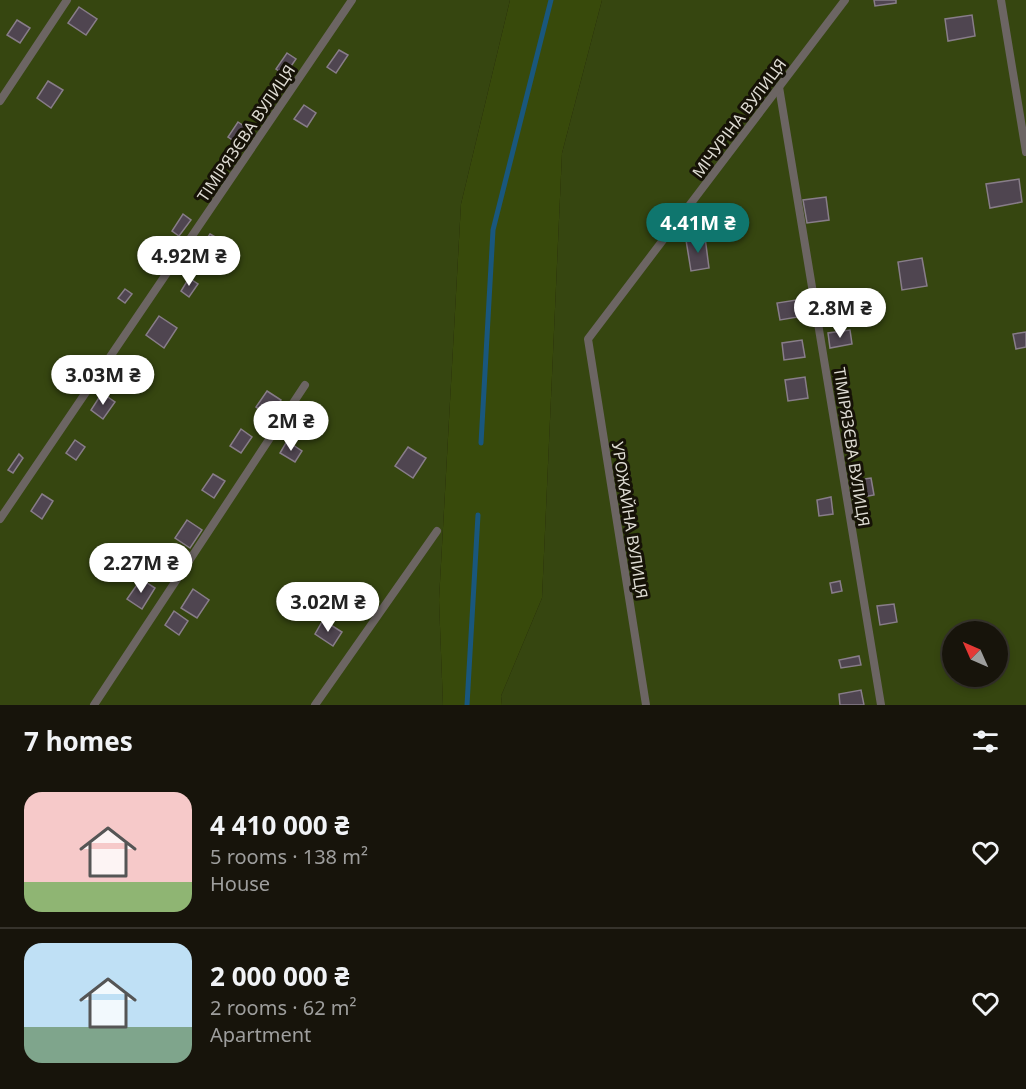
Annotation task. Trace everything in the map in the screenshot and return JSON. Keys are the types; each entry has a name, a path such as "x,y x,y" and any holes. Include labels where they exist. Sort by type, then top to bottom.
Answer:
{"lane":[{"path":"0,101 67,0"},
{"name":"ТІМІРЯЗЄВА ВУЛИЦЯ","path":"0,519 352,0"},
{"name":"МІЧУРІНА ВУЛИЦЯ","path":"588,339 845,0"},
{"path":"1001,0 1026,152"},
{"name":"ТІМІРЯЗЄВА ВУЛИЦЯ","path":"779,87 881,705"},
{"name":"УРОЖАЙНА ВУЛИЦЯ","path":"588,339 645,705"},
{"path":"94,705 305,385"},
{"path":"315,705 437,531"}],"green space":[{"path":"0,0 510,0 461,204 439,600 443,705 0,705"},
{"path":"510,0 602,0 562,153 542,598 501,696 502,705 443,705 439,600 461,204"},
{"path":"602,0 1026,0 1026,705 502,705 501,696 542,598 562,153"}],"building":[{"path":"874,0 896,0 896,3 875,6"},
{"path":"79,7 97,19 86,35 68,23"},
{"path":"972,15 975,36 948,41 945,19"},
{"path":"17,20 30,28 20,43 7,35"},
{"path":"339,50 348,55 336,73 327,67"},
{"path":"287,53 296,59 285,75 276,69"},
{"path":"48,81 63,90 51,108 37,98"},
{"path":"304,105 316,113 307,127 294,119"},
{"path":"238,122 247,128 237,143 228,137"},
{"path":"1019,179 1022,202 990,208 986,184"},
{"path":"826,197 829,220 807,223 803,200"},
{"path":"183,214 191,220 179,236 172,231"},
{"path":"210,234 217,238 208,251 201,247"},
{"path":"705,237 709,268 691,271 686,240"},
{"path":"156,249 164,255 156,267 148,262"},
{"path":"922,258 927,286 902,290 898,262"},
{"path":"189,278 198,284 189,297 181,291"},
{"path":"125,289 132,294 125,303 118,298"},
{"path":"850,289 854,308 826,312 823,294"},
{"path":"796,300 798,317 780,320 777,303"},
{"path":"159,316 177,328 164,348 146,335"},
{"path":"850,330 852,344 830,348 828,333"},
{"path":"1026,332 1026,347 1016,349 1013,334"},
{"path":"802,340 805,357 784,360 782,343"},
{"path":"130,356 149,369 135,389 116,376"},
{"path":"64,360 82,372 71,389 53,377"},
{"path":"805,377 808,398 788,401 785,380"},
{"path":"267,391 281,400 270,417 256,407"},
{"path":"102,393 115,402 103,419 91,410"},
{"path":"241,429 252,437 241,453 230,446"},
{"path":"75,440 85,447 76,460 66,453"},
{"path":"287,441 302,451 295,462 280,453"},
{"path":"408,447 426,458 413,478 395,466"},
{"path":"19,454 23,458 13,473 8,470"},
{"path":"213,474 225,481 214,498 202,490"},
{"path":"871,478 874,495 853,499 850,481"},
{"path":"42,494 53,501 42,519 31,511"},
{"path":"831,497 833,514 819,516 817,500"},
{"path":"187,520 202,530 190,548 175,538"},
{"path":"141,579 155,588 142,609 127,599"},
{"path":"840,581 842,591 832,593 830,583"},
{"path":"193,589 209,600 197,618 181,608"},
{"path":"894,604 897,622 880,625 877,606"},
{"path":"174,611 188,621 179,635 165,625"},
{"path":"323,620 342,632 333,646 315,634"},
{"path":"859,656 861,665 841,668 839,660"},
{"path":"861,690 864,705 840,705 839,694"}],"waterway":[{"path":"481,443 493,230 551,0"},
{"path":"467,705 478,515"}]}
